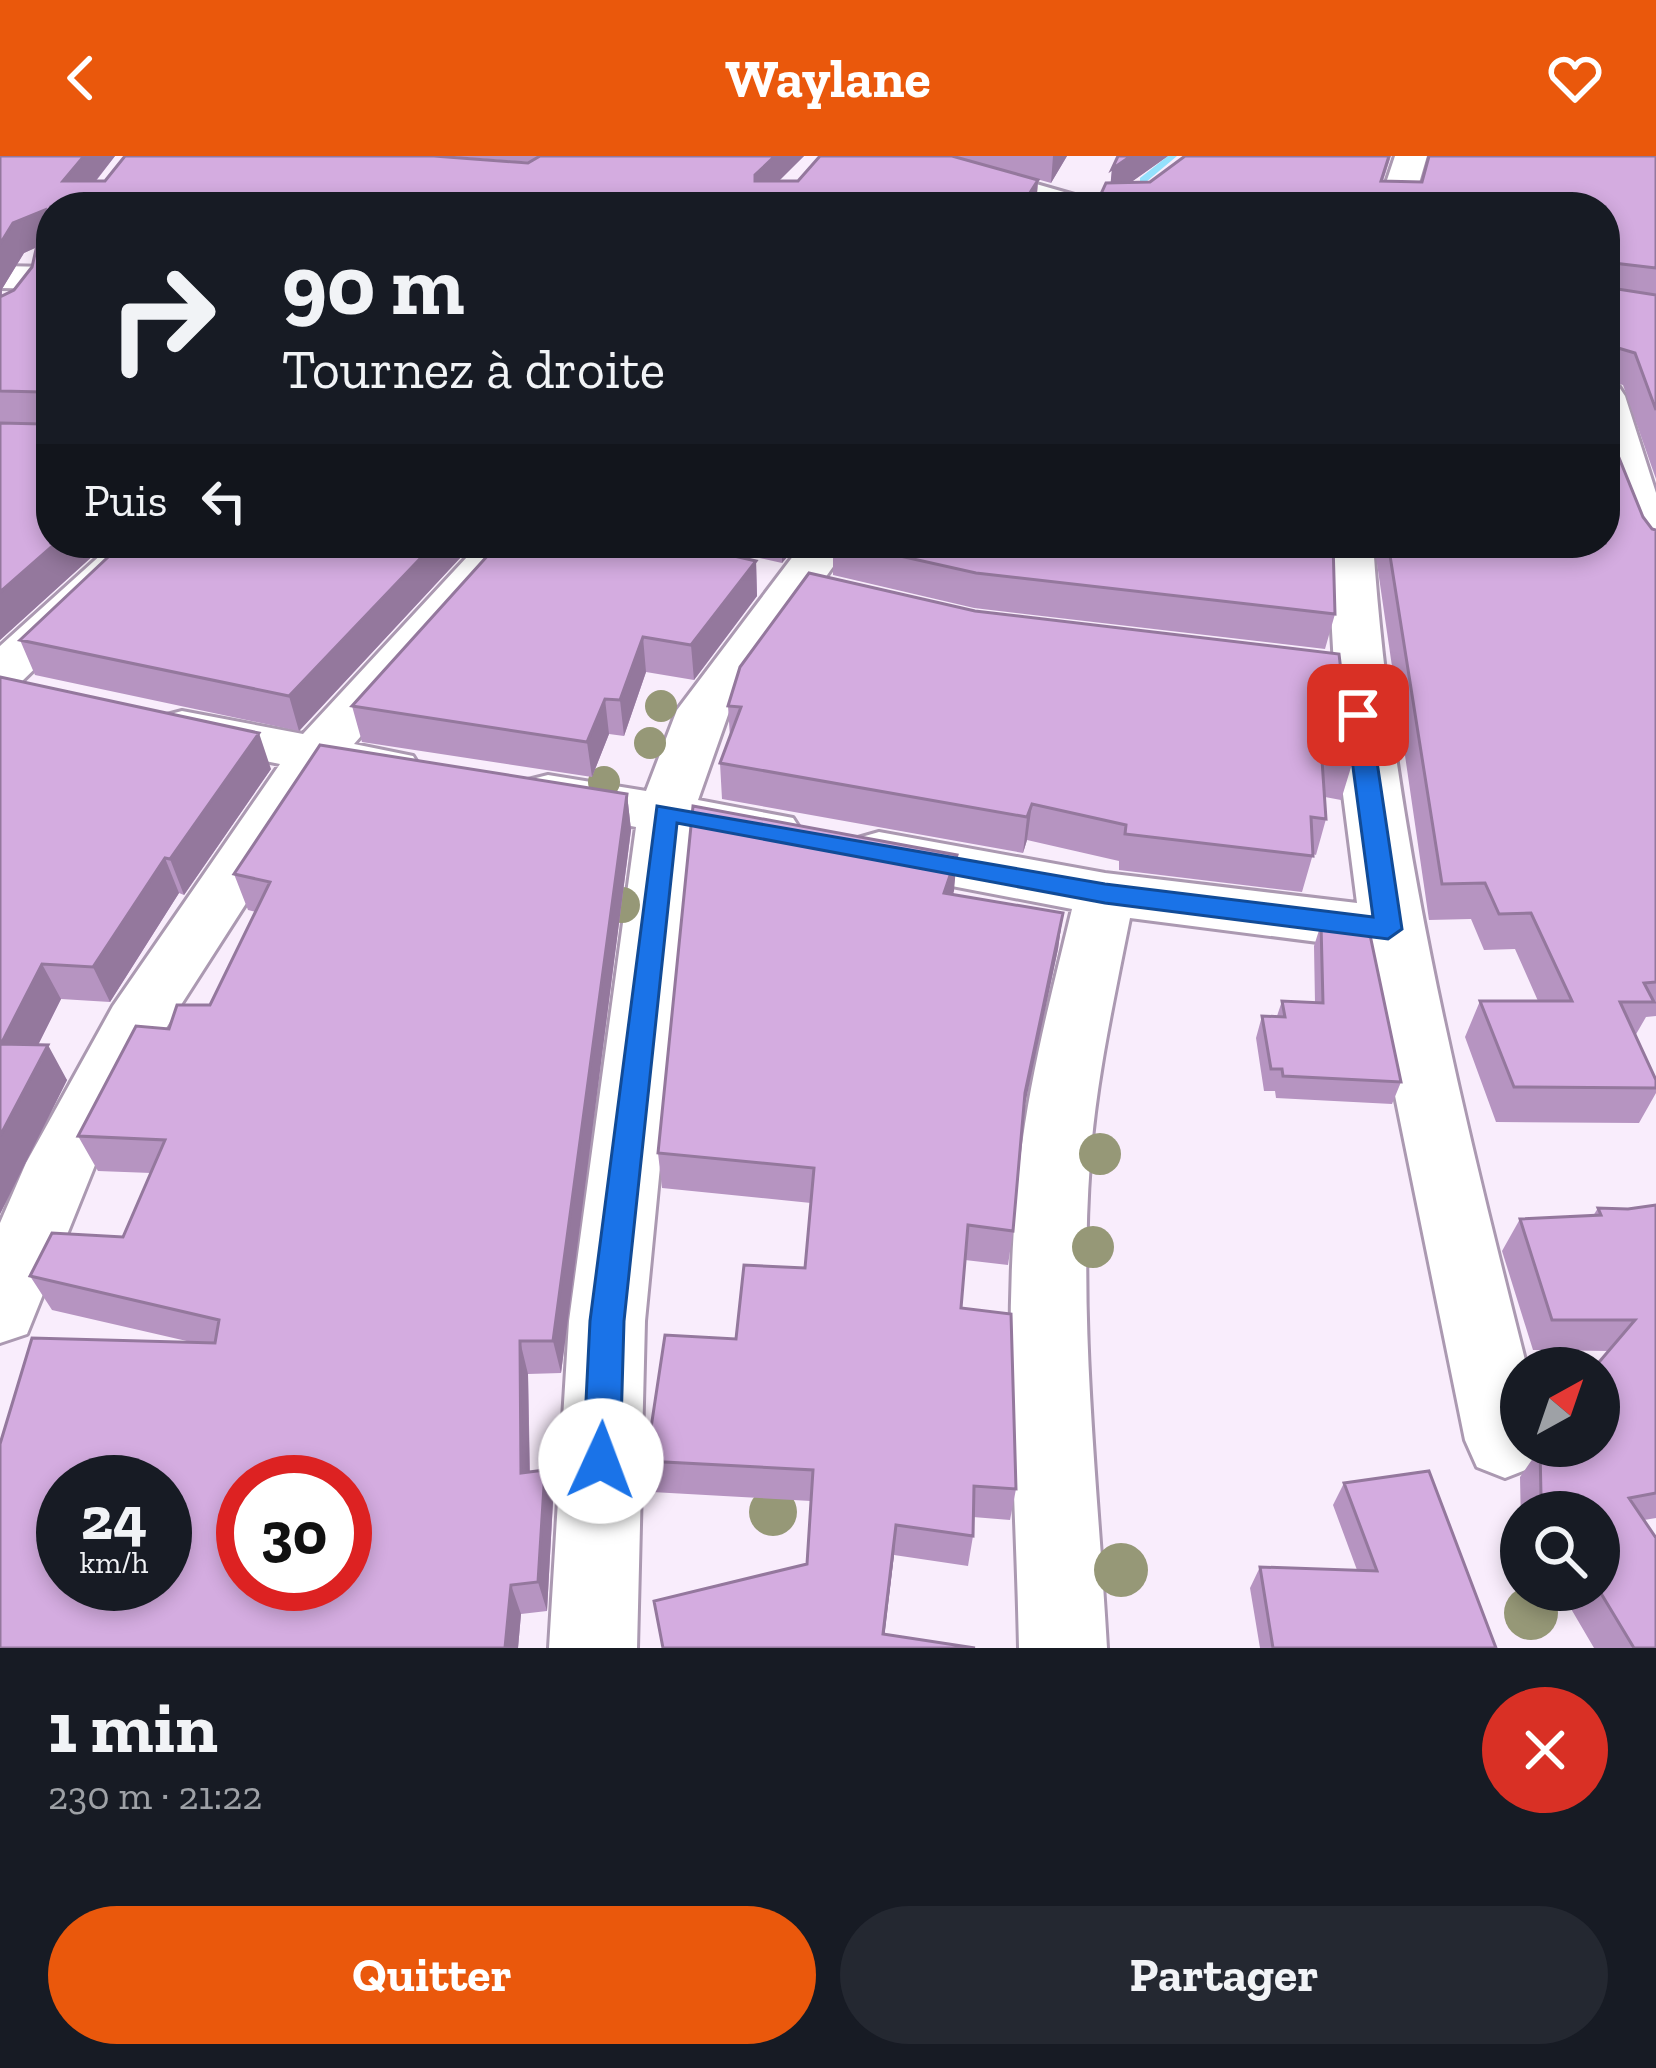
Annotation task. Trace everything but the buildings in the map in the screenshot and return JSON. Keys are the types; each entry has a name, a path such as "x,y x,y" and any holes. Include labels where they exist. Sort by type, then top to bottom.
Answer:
{"street":[{"path":"904,156 1028,192"},
{"path":"1400,192 1411,156"},
{"path":"0,319 33,272"},
{"path":"1620,458 1656,549"},
{"path":"15,687 128,558"},
{"path":"0,1310 61,1162 136,1023 313,756 492,558"},
{"path":"1348,558 1329,669 1500,1418"},
{"path":"593,1648 607,1321 666,812 704,710 803,575"},
{"path":"134,718 313,756 666,812 1105,894 1388,929"},
{"path":"1064,1648 1051,1325 1052,1199 1061,1107 1105,894"}],"waterway":[{"path":"1143,180 1173,156"}],"route":[{"path":"601,1461 607,1321 666,812 1105,894 1388,929 1358,715"}]}
